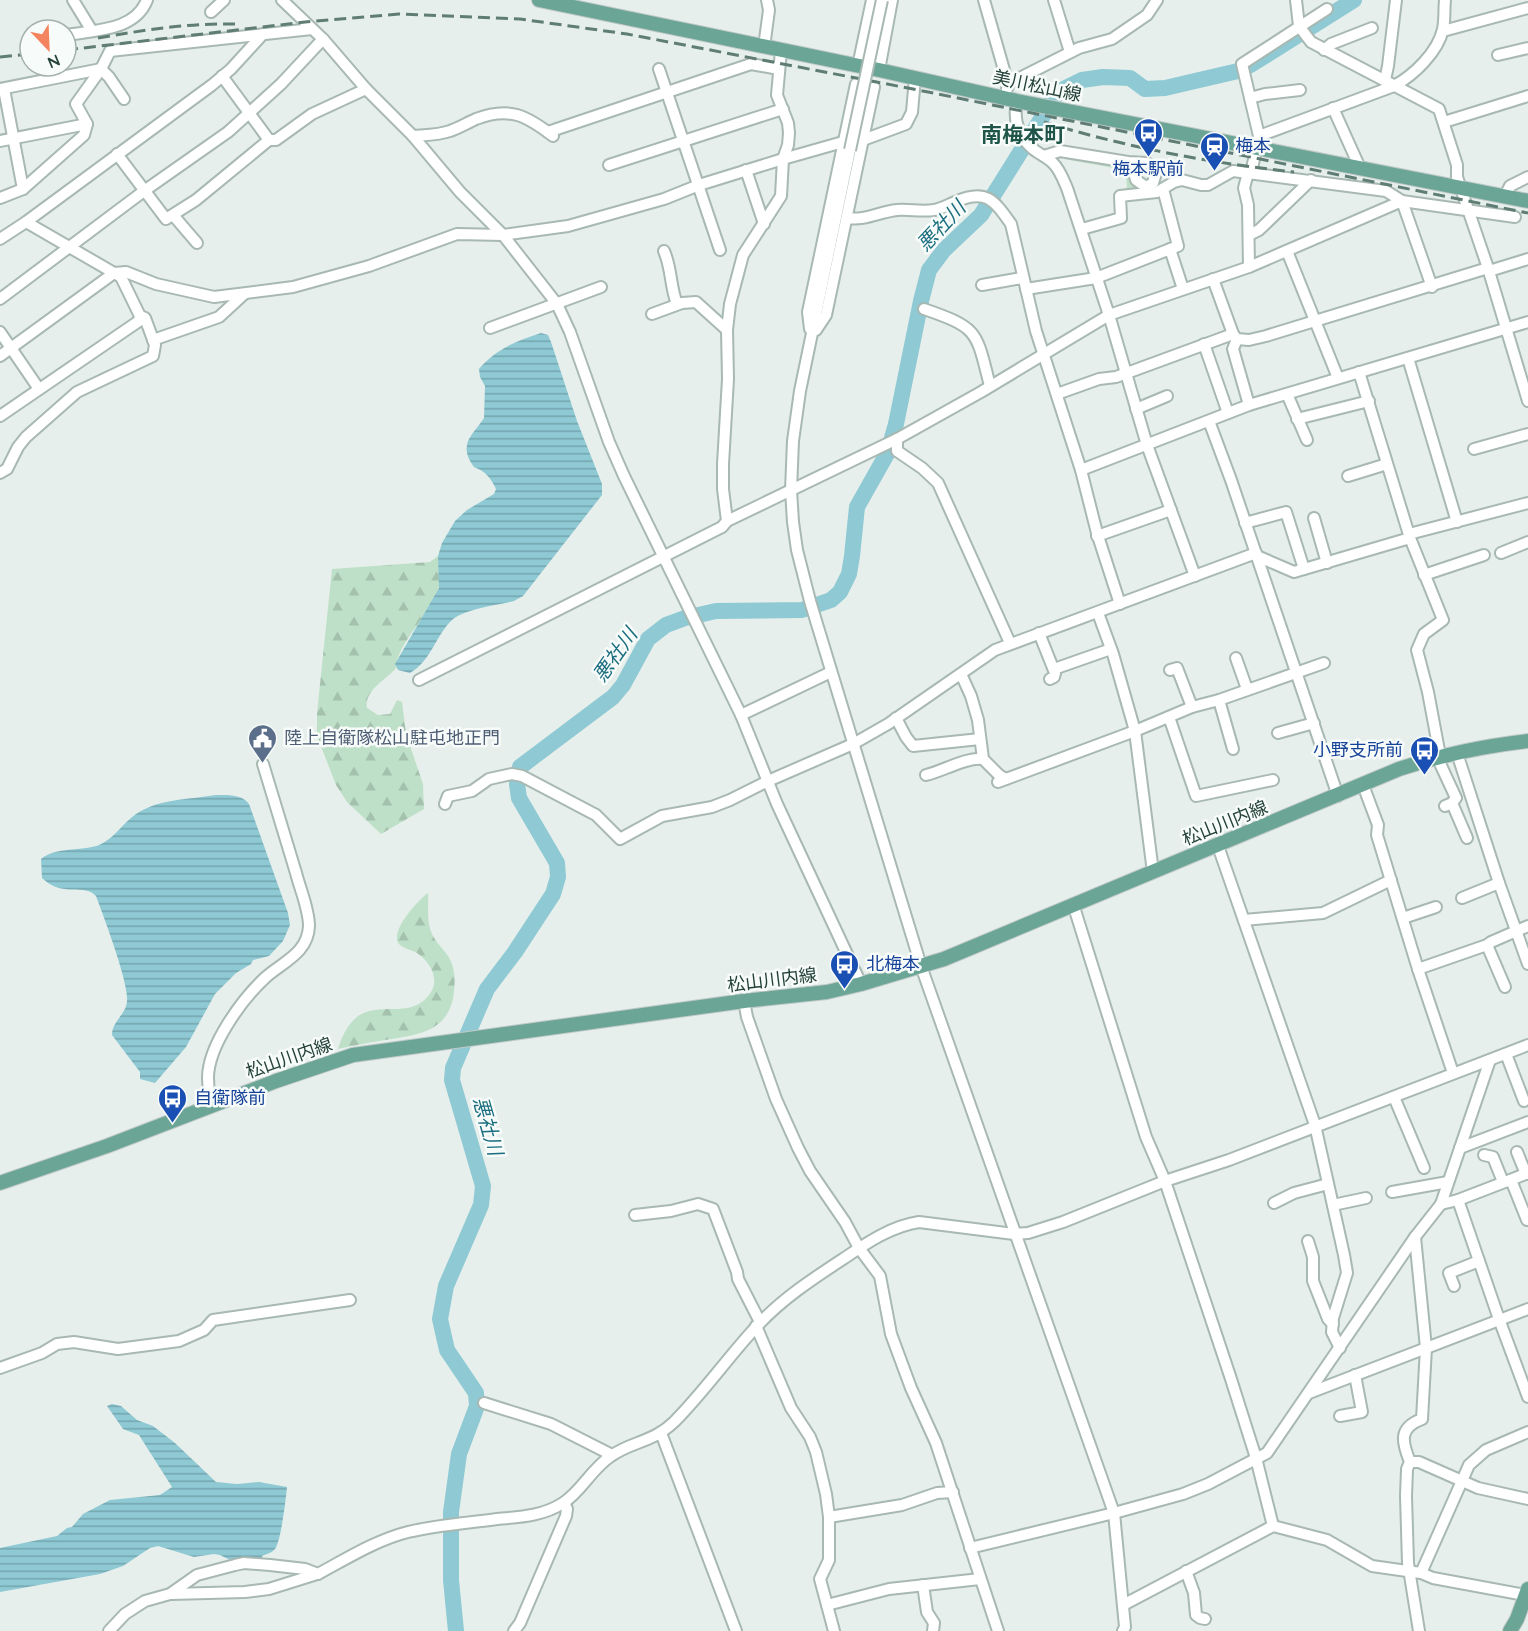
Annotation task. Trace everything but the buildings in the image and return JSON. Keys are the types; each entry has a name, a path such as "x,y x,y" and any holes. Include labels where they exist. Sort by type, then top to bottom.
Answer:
{"main road":[{"name":"美川松山線","path":"539,0 879,70 1012,100 1258,142 1360,168 1528,201"},
{"name":"松山川内線","path":"0,1183 107,1146 325,1064 362,1054 744,1001 827,992 861,984 944,959 1074,907 1399,769 1439,756 1528,741"},
{"path":"1510,1631 1526,1599"}],"street":[{"path":"73,0 92,31"},
{"path":"78,33 127,23 133,20 145,6 147,0"},
{"path":"211,12 224,0"},
{"path":"282,0 323,39 366,89 413,136 460,192 502,236 557,304 570,332 609,442 741,715 768,781 861,984"},
{"path":"765,47 769,10 767,0"},
{"path":"858,66 872,0"},
{"path":"882,0 847,146 795,422 791,490 797,550 831,672 921,966 1114,1513 1125,1627 1123,1631"},
{"path":"879,70 892,0"},
{"path":"984,0 1008,84 1015,120 1022,136 1034,149 1051,161 1062,175 1082,229 1147,445 1195,576"},
{"path":"1054,0 1070,52"},
{"path":"1008,84 1070,52 1112,39 1148,15 1157,0"},
{"path":"1296,0 1300,27 1307,38 1324,50 1439,109 1506,329 1525,379 1528,401"},
{"path":"1389,83 1388,66 1396,0"},
{"path":"1258,142 1389,83 1408,78 1418,69 1443,31 1445,0"},
{"path":"1443,31 1528,8"},
{"path":"1249,267 1248,205 1244,188 1258,142 1242,64 1327,9"},
{"path":"1324,50 1331,44 1372,28"},
{"path":"0,198 23,189 84,135 87,124 76,104 101,69 110,51 312,29"},
{"path":"0,239 222,76 263,34"},
{"path":"0,298 228,132 249,115 323,39"},
{"path":"1498,55 1528,48"},
{"path":"727,521 723,464 728,379 727,330 730,304 743,255 781,196 783,159 789,133 777,95 781,51"},
{"path":"413,136 448,132 478,118 499,113 512,113 528,118 550,134 751,64 779,69"},
{"path":"23,189 2,89 101,69"},
{"path":"101,69 110,77 124,99"},
{"path":"659,69 720,250"},
{"path":"222,76 269,140"},
{"path":"0,356 114,273 126,272 156,284 214,297 244,294 293,287 369,266 457,234 502,236 568,226 664,199 699,185 783,159 847,146 906,124 912,112 915,78"},
{"path":"847,146 856,84"},
{"path":"812,338 825,315 874,87"},
{"path":"117,154 166,219 196,200 269,140 276,140 312,114 366,89"},
{"path":"1250,98 1300,90"},
{"path":"1444,122 1528,96"},
{"path":"851,108 857,103 864,103 869,111"},
{"path":"1333,108 1360,168"},
{"path":"609,165 783,109"},
{"path":"0,141 87,124"},
{"path":"1044,156 1060,151 1128,162"},
{"path":"746,170 764,224"},
{"path":"1082,229 1121,218 1120,196 1145,194 1182,180 1208,185 1233,171 1386,191 1402,201 1515,217"},
{"path":"1505,196 1510,186 1528,177"},
{"path":"1249,235 1259,230 1311,180"},
{"path":"1026,289 1096,278 1178,246 1163,189"},
{"path":"847,218 862,219 898,210 934,210 972,195 986,198 998,205 1011,224 1022,278 1120,604"},
{"path":"419,680 722,527 727,521 891,442 1108,315 1249,267 1402,201"},
{"path":"1402,201 1432,287"},
{"path":"173,215 197,243"},
{"path":"0,473 7,469 26,437 77,392 153,356 155,345 145,318 140,316 121,277 26,222"},
{"path":"1170,249 1183,289"},
{"path":"664,251 671,267 673,294 677,304"},
{"path":"1287,251 1338,378"},
{"path":"1057,394 1099,379 1116,377 1204,344 1235,337 1249,340 1528,259"},
{"path":"982,285 1022,278"},
{"path":"1214,279 1235,337 1233,350 1249,405"},
{"path":"490,328 601,287"},
{"path":"153,340 219,317 244,294"},
{"path":"652,314 677,304 696,302 727,330"},
{"path":"924,309 966,325 974,333 990,386"},
{"path":"0,416 139,321 140,316"},
{"path":"1081,470 1249,405 1528,322"},
{"path":"0,332 39,389"},
{"path":"1204,344 1228,413"},
{"path":"1408,358 1457,522"},
{"path":"1359,372 1409,536 1443,620 1424,634 1417,650 1428,692 1439,756 1456,798 1448,805 1467,838"},
{"path":"1287,394 1307,440"},
{"path":"1136,409 1167,396"},
{"path":"1297,419 1369,401"},
{"path":"1209,421 1338,796"},
{"path":"1474,449 1528,434"},
{"path":"891,442 897,451 922,468 938,483 1011,643"},
{"path":"1348,476 1387,464"},
{"path":"445,804 448,796 472,792 489,779 518,776 596,815 620,839 662,816 712,807 853,744 896,718 995,650 1011,643 1256,554 1294,572 1528,502"},
{"path":"1098,536 1171,510"},
{"path":"1245,523 1286,512 1304,569"},
{"path":"1314,518 1327,562"},
{"path":"1500,554 1528,542"},
{"path":"1424,575 1484,555"},
{"path":"1098,613 1135,731 1153,872"},
{"path":"1039,633 1052,674 1111,649"},
{"path":"1236,658 1247,689"},
{"path":"926,775 976,758 982,759 1002,780 1135,731 1192,707 1219,700 1324,663"},
{"path":"1170,670 1177,668 1192,707"},
{"path":"741,715 831,672"},
{"path":"961,674 978,720 982,759"},
{"path":"1219,700 1233,749"},
{"path":"1169,717 1196,796 1273,780"},
{"path":"896,718 913,746 980,739"},
{"path":"1278,733 1314,723"},
{"path":"1456,753 1528,964"},
{"path":"211,1105 208,1077 210,1061 228,1025 251,992 299,951 307,938 309,925 263,764"},
{"path":"1363,785 1378,825 1377,835 1453,1073"},
{"path":"1218,846 1315,1125 1347,1274 1332,1332 1340,1348"},
{"path":"1244,920 1323,913 1391,880"},
{"path":"1462,898 1499,883"},
{"path":"1074,907 1146,1137 1164,1181 1256,1458 1273,1526"},
{"path":"1403,918 1436,907"},
{"path":"1418,969 1487,945 1528,926"},
{"path":"1487,945 1505,987"},
{"path":"744,1001 747,1017 776,1099 798,1148 859,1248 880,1276 891,1334 911,1388 936,1443 998,1631"},
{"path":"109,1631 134,1607 145,1601 170,1594 245,1592 268,1589 318,1574 407,1532 452,1524 531,1516 564,1503 596,1468 612,1455 650,1440 661,1433 693,1402 758,1324 790,1294 859,1248 903,1224 919,1222 1014,1234 1028,1233 1063,1222 1164,1181 1229,1160 1528,1045"},
{"path":"1506,1054 1524,1101"},
{"path":"970,1548 1183,1494 1208,1484 1267,1453 1415,1238 1441,1204 1490,1060"},
{"path":"1394,1097 1424,1168"},
{"path":"1460,1148 1528,1122"},
{"path":"1441,1204 1458,1200 1527,1174 1517,1152"},
{"path":"1484,1155 1492,1157 1527,1220"},
{"path":"1392,1192 1448,1182"},
{"path":"1274,1203 1294,1193 1328,1184"},
{"path":"1333,1205 1366,1198"},
{"path":"1458,1200 1499,1319 1523,1371 1528,1397"},
{"path":"635,1215 671,1211 698,1203 713,1209 738,1279 790,1408 810,1437 826,1494 829,1517 829,1560 820,1579 834,1631"},
{"path":"1415,1238 1426,1348 1422,1419 1411,1423 1403,1441 1410,1462 1407,1469 1406,1496 1408,1563 1416,1572"},
{"path":"1308,1241 1313,1257 1313,1281 1328,1319 1333,1324"},
{"path":"1454,1286 1449,1273 1479,1261"},
{"path":"0,1368 42,1353 57,1344 74,1342 118,1349 179,1341 204,1330 213,1320 350,1300"},
{"path":"1309,1393 1528,1309"},
{"path":"1340,1416 1362,1412 1355,1375"},
{"path":"484,1403 551,1424 612,1455"},
{"path":"1419,1631 1416,1572 1469,1465 1486,1450 1528,1432"},
{"path":"661,1433 736,1631"},
{"path":"1410,1462 1419,1462 1478,1488 1528,1499"},
{"path":"829,1517 902,1505 937,1493 953,1492"},
{"path":"514,1631 520,1623 566,1516 567,1509 564,1503"},
{"path":"1123,1605 1273,1526 1327,1540 1372,1566 1416,1572 1526,1599"},
{"path":"170,1594 197,1575 244,1563 305,1569 318,1574"},
{"path":"1186,1571 1194,1593 1196,1615 1205,1619"},
{"path":"827,1605 889,1589 980,1579"},
{"path":"923,1585 927,1612 934,1623 933,1631"}],"green space":[{"path":"1064,159 1125,168 1140,190 1126,193 1125,170"},
{"path":"438,556 440,581 434,598 407,639 396,668 376,686 367,702 367,708 378,715 390,714 397,700 402,702 406,734 423,784 424,809 381,834 347,802 336,785 317,736 317,713 332,569 430,562"},
{"path":"428,893 430,929 450,960 455,981 451,1006 445,1017 437,1025 417,1034 338,1049 347,1028 358,1016 370,1011 409,1008 421,1003 431,992 434,976 426,960 417,953 404,948 397,940 397,933 405,918"}],"water":[{"path":"541,333 548,335 551,342 577,421 602,484 602,495 523,596 514,601 472,610 456,617 446,627 417,668 410,673 398,670 395,664 439,588 438,556 442,543 455,521 467,510 494,494 496,489 487,475 474,467 467,452 468,440 484,418 485,386 479,369 507,346"},
{"path":"216,795 238,797 249,804 288,913 290,925 283,941 269,956 253,960 215,994 186,1047 155,1083 140,1079 140,1072 112,1035 114,1026 126,1006 127,992 96,896 91,892 65,889 50,884 42,878 41,859 54,852 99,845 140,811 150,807 172,801"},
{"path":"112,1404 121,1406 137,1420 153,1426 175,1443 216,1482 237,1484 259,1482 287,1487 281,1529 275,1549 262,1556 263,1561 234,1562 220,1555 194,1557 158,1546 150,1548 123,1566 100,1574 0,1592 0,1548 57,1536 72,1527 83,1514 110,1500 160,1495 172,1487 139,1435 123,1429 107,1406"}],"waterway":[{"name":"悪社川","path":"456,1631 451,1580 451,1512 459,1454 477,1406 476,1393 447,1350 440,1319 446,1286 481,1205 483,1186 452,1080 453,1068 487,989 515,952 553,894 558,877 557,863 519,798 517,784 520,767 613,697 623,685 648,639 666,625 716,611 802,610 831,600 840,592 849,574 857,507 888,452 896,424 929,270 944,250 981,215 1058,92 1082,80 1103,77 1130,78 1145,89 1165,88 1238,71 1354,0"}],"railway":[{"path":"78,49 305,22 399,14 520,19 627,34 913,89 1528,213"},
{"path":"98,38 184,26 235,24"},
{"path":"0,57 18,55"},
{"path":"1044,122 1168,153 1294,172"}],"place":[{"name":"梅本駅前","path":"1148,158"},
{"name":"梅本","path":"1214,172"},
{"name":"陸上自衛隊松山駐屯地正門","path":"263,764"},
{"name":"小野支所前","path":"1424,776"},
{"name":"北梅本","path":"845,990"},
{"name":"自衛隊前","path":"173,1124"}],"district":[{"name":"南梅本町","path":"1023,135"}]}
